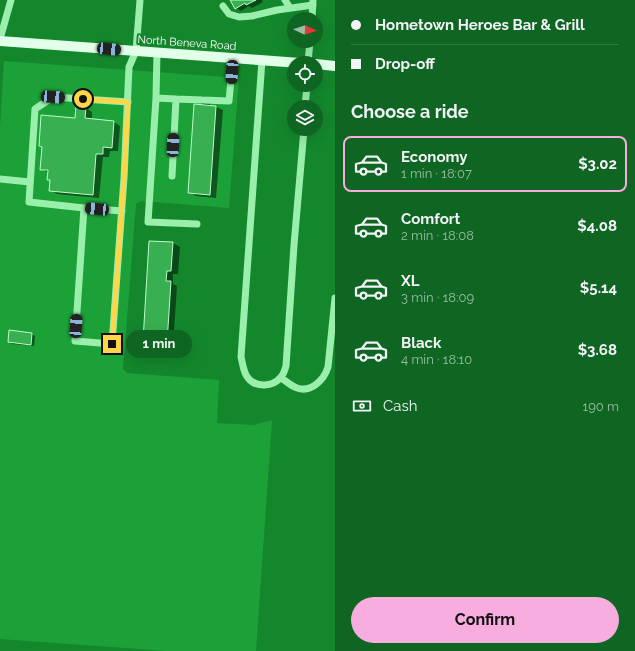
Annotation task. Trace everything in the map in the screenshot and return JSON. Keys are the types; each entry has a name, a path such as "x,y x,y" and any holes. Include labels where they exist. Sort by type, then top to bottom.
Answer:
{"main road":[{"name":"North Beneva Road","path":"0,40 287,62"},
{"path":"323,65 335,66"}],"lane":[{"path":"0,40 11,0"},
{"path":"84,208 75,341 112,344 122,211 129,67 136,51 140,0"},
{"path":"285,0 290,8"},
{"path":"223,6 229,14 239,17 252,16 313,3"},
{"path":"158,53 148,222 197,224"},
{"path":"156,98 229,101 233,58"},
{"path":"262,60 241,357 248,378 259,384 267,385 274,383 281,378 286,366 303,136"},
{"path":"122,211 30,202 30,182 35,109 53,97 128,102"},
{"path":"172,176 176,99"},
{"path":"0,179 30,182"},
{"path":"281,378 291,385 305,389 313,386 326,374 328,368 335,298"}],"green space":[{"path":"4,61 239,78 229,208 141,201 136,204 123,369 127,373 219,380 217,423 254,425 272,420 256,651 167,651 0,639 0,127"}],"building":[{"path":"230,0 256,0 246,5 245,3 235,9"},
{"path":"194,104 216,106 210,195 188,193"},
{"path":"76,106 86,107 85,118 114,121 112,148 103,147 103,154 96,154 93,195 49,191 50,180 47,180 48,170 40,170 42,147 39,146 41,115 75,118"},
{"path":"149,241 173,242 171,271 167,271 166,281 171,281 167,343 143,341"},
{"path":"9,330 32,333 31,345 8,342"}],"route":[{"path":"83,99 128,102 112,344"}]}
